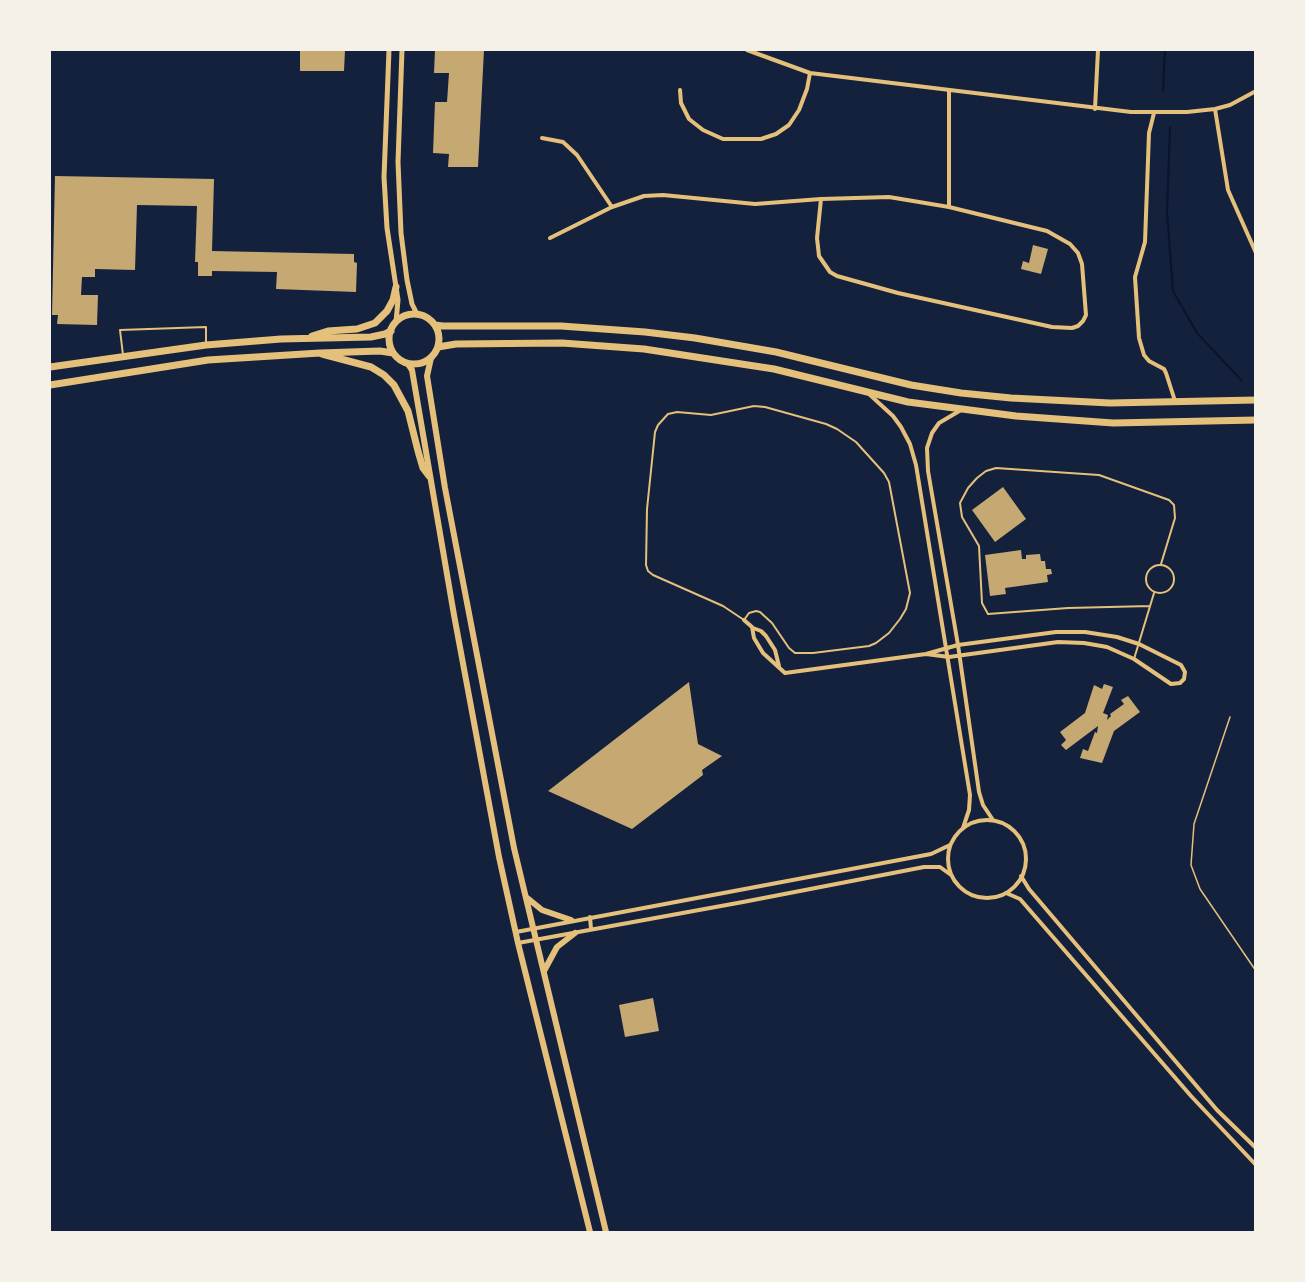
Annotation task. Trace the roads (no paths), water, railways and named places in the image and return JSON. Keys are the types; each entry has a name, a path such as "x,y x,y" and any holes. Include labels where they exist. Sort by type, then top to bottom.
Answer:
{"highway":[{"path":"307,339 317,334 357,329 375,323 390,307 396,287"},
{"path":"50,367 207,345 371,337 390,331 396,322 407,315 417,314 427,317 435,325 439,334 438,347 431,358 422,363 408,364 393,353 389,344 390,331"},
{"path":"435,325 561,326 695,338 776,352 911,385 962,393 1078,402 1256,400"},
{"path":"438,347 456,344 562,343 644,349 774,369 908,402 962,410 1113,423 1256,420"},
{"path":"50,385 207,360 320,352 380,351 393,353"},
{"path":"320,352 371,367 394,384 408,411 423,468 429,476"}],"main road":[{"path":"431,358 427,376 445,488 525,897 606,1233"},
{"path":"408,364 412,370 429,476 499,857 515,932 590,1233"},
{"path":"525,897 542,910 571,920"},
{"path":"543,972 557,947 575,933"}],"street":[{"path":"389,50 384,177 387,228 398,309 396,322"},
{"path":"402,50 398,162 401,233 407,280 412,304 417,314"},
{"path":"747,50 810,73 1095,109 1154,113 1215,109 1230,105 1256,91"},
{"path":"1095,109 1098,50"},
{"path":"680,90 681,103 689,119 703,130 723,139 761,139 776,134 789,124 799,110 810,73"},
{"path":"949,90 949,207"},
{"path":"1215,109 1228,190 1256,253"},
{"path":"1154,113 1149,133 1145,242 1135,277 1138,327 1144,355 1149,361 1164,369 1175,402"},
{"path":"542,138 563,142 577,155 612,207"},
{"path":"550,238 612,207 645,196 663,195 755,204 821,200 889,197 949,207 1047,231 1070,244 1078,253 1082,264 1086,315 1078,326 1052,327 898,293 837,276 830,272 819,256 817,238 821,200"},
{"path":"867,392 897,421 914,457 949,657 970,795 969,810 963,828 950,845 948,855 951,875 955,883 970,894 988,898 1006,893 1022,876 1025,865 1022,841 1014,831 993,820 982,820 963,828"},
{"path":"962,410 936,426 928,443 928,471 980,792 983,805 993,820"},
{"path":"744,620 766,636 775,650 780,669"},
{"path":"752,627 754,638 763,653 785,673 926,654 958,645 1056,632 1117,637 1139,644 1181,665 1185,672 1184,679 1180,683 1171,684 1134,659 1107,647 1084,643 1067,642 949,657 926,654"},
{"path":"515,932 590,916 931,854 950,845"},
{"path":"518,943 924,867 940,867 951,875"},
{"path":"1022,876 1029,890 1217,1110 1256,1148"},
{"path":"1006,893 1020,900 1191,1096 1256,1165"},
{"path":"590,916 591,929"}],"lane":[{"path":"123,355 120,330 206,327 207,345"},
{"path":"754,406 826,424 855,442 877,465 889,482 910,593 906,609 889,633 869,646 801,654 789,648 769,620 760,612 756,610 744,620 723,606 653,575 646,565 647,509 655,432 668,414 677,412 711,415 754,406"},
{"path":"1150,606 1068,608 988,614 982,603 979,546 962,517 960,503 972,483 986,471 996,468 1099,475 1169,500 1174,506 1175,518 1161,564"},
{"path":"1166,565 1173,571 1175,581 1166,592 1155,592 1148,586 1146,575 1151,567 1166,565"},
{"path":"1134,659 1155,592"}],"waterway":[{"path":"1163,91 1165,50"},
{"path":"1170,127 1167,212 1173,291 1197,333 1242,381"}]}
